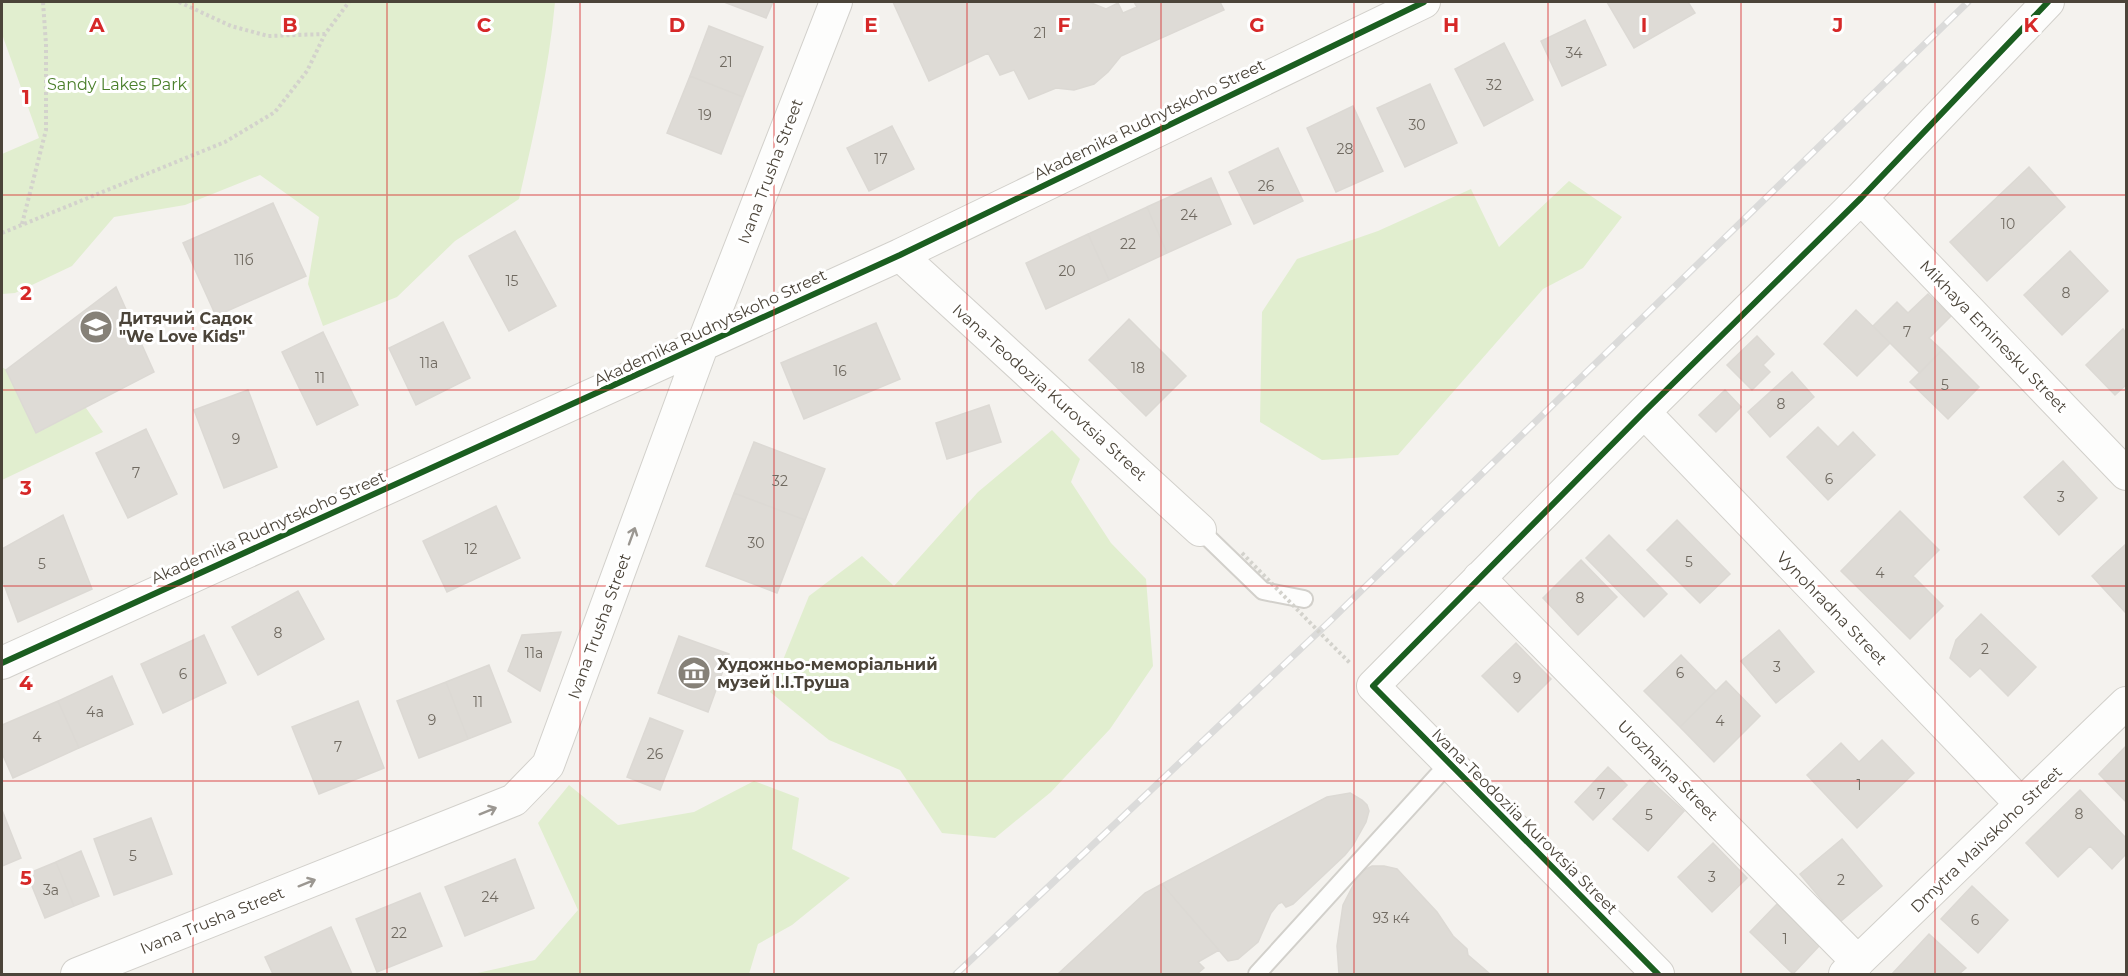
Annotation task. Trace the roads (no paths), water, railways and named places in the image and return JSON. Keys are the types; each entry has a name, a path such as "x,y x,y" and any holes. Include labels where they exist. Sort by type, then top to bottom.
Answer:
{"street":[{"name":"Ivana Trusha Street","path":"77,975 514,800 548,765 702,346 836,2"},
{"name":"Akademika Rudnytskoho Street","path":"2,663 900,255 1424,2"},
{"path":"1479,578 1861,198 2048,2"},
{"name":"Mikhaya Eminesku Street","path":"1861,198 2127,474"},
{"name":"Ivana-Teodoziia Kurovtsia Street","path":"900,255 1200,530"},
{"name":"Vynohradna Street","path":"1644,412 2021,804"},
{"name":"Ivana-Teodoziia Kurovtsia Street","path":"1479,578 1363,676 1658,975"},
{"name":"Urozhaina Street","path":"1479,578 1851,968"},
{"name":"Dmytra Maivskoho Street","path":"1851,968 2127,703"}],"lane":[{"path":"1200,530 1263,591 1304,599"},
{"path":"1257,975 1449,763"}],"railway":[{"path":"956,974 1328,623 1968,2"}],"place":[{"name":"Дитячий Садок \"We Love Kids\"","path":"96,327"},
{"name":"Художньо-меморіальний музей І.І.Труша","path":"694,673"}],"park label":[{"name":"Sandy Lakes Park","path":"117,84"}]}
